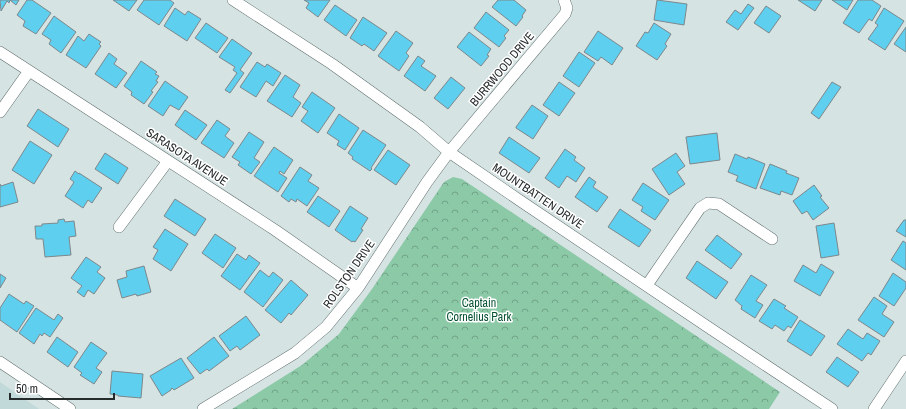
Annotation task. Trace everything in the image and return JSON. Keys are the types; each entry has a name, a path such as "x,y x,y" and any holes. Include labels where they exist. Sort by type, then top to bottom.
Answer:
{"street":[{"name":"MOUNTBATTEN DRIVE","path":"234,0 332,64 420,127 449,152 832,409"},
{"name":"BURRWOOD DRIVE","path":"449,152 565,14 567,8 564,0"},
{"name":"SARASOTA AVENUE","path":"0,52 276,230 358,288"},
{"path":"0,112 29,71"},
{"name":"ROLSTON DRIVE","path":"203,409 295,352 326,327 358,288 423,188 449,152"},
{"path":"118,227 168,161"},
{"path":"647,285 700,208 708,203 719,204 772,239"},
{"path":"874,409 906,361"},
{"path":"0,362 70,409"}],"shaded area":[{"path":"0,382 39,409 0,409"}],"green space":[{"name":"Captain Cornelius Park","path":"453,177 462,179 780,392 769,409 232,409 302,365 339,334 372,289 444,182"}],"building":[{"path":"0,0 10,0 9,3 7,1 1,11"},
{"path":"10,0 19,0 16,5"},
{"path":"27,0 32,0 51,13 36,34 23,26 25,21 17,15"},
{"path":"113,0 137,0 129,11"},
{"path":"144,0 170,0 174,3 159,25 137,10"},
{"path":"304,0 330,0 318,17 306,8 309,3"},
{"path":"498,0 514,0 526,10 516,26 492,7"},
{"path":"657,0 687,4 684,25 654,20"},
{"path":"798,0 822,0 815,11"},
{"path":"832,0 853,0 847,10"},
{"path":"858,0 872,0 881,6 872,21 869,19 859,33 843,23"},
{"path":"748,4 754,8 738,30 726,22 735,10 741,14"},
{"path":"335,5 357,20 346,36 324,20"},
{"path":"766,6 781,16 769,33 754,23"},
{"path":"175,8 185,15 188,11 201,19 187,41 164,26"},
{"path":"884,8 904,21 885,50 868,39 878,25 875,23"},
{"path":"486,12 509,30 504,36 506,38 499,47 474,28"},
{"path":"54,16 76,32 61,53 49,44 51,40 42,34"},
{"path":"363,17 387,33 374,51 364,44 362,46 350,38"},
{"path":"206,23 228,38 217,53 195,38"},
{"path":"654,23 671,34 665,44 667,46 657,60 636,46 645,32 648,33"},
{"path":"906,27 906,52 894,44"},
{"path":"396,31 413,43 406,53 409,56 399,71 378,56"},
{"path":"598,31 623,48 612,65 601,57 598,61 584,52"},
{"path":"469,32 491,49 487,55 489,56 481,66 457,47"},
{"path":"89,34 101,42 99,44 101,46 86,68 66,55 78,36 84,41"},
{"path":"232,39 252,53 240,70 244,73 230,93 225,90 237,73 233,70 235,67 219,57"},
{"path":"579,52 595,63 579,87 563,76"},
{"path":"109,53 117,59 114,64 127,73 116,88 95,74"},
{"path":"418,56 425,61 421,66 436,76 425,91 404,76"},
{"path":"141,61 157,72 155,74 159,76 156,81 158,82 151,91 153,92 144,104 131,95 132,92 124,86"},
{"path":"257,62 265,67 267,64 281,73 273,86 266,81 256,97 240,87"},
{"path":"285,75 300,85 293,97 301,103 292,117 267,101"},
{"path":"451,77 465,88 448,109 434,98"},
{"path":"165,81 188,97 179,110 170,105 163,116 148,106"},
{"path":"559,82 575,93 559,116 543,105"},
{"path":"832,82 841,87 819,119 811,113"},
{"path":"312,92 335,108 318,133 301,121 308,111 302,107"},
{"path":"532,105 548,116 533,139 516,128"},
{"path":"38,109 69,129 58,147 27,126"},
{"path":"185,110 207,125 196,140 175,125"},
{"path":"339,114 359,128 345,150 337,145 339,141 327,133"},
{"path":"217,120 230,129 225,136 234,143 224,158 201,143"},
{"path":"363,130 386,145 370,171 352,159 353,157 348,153"},
{"path":"249,132 264,142 254,158 260,162 251,174 238,165 240,162 232,157"},
{"path":"717,133 720,160 690,164 686,137"},
{"path":"509,137 540,158 529,173 499,153"},
{"path":"30,141 52,155 34,184 12,170"},
{"path":"274,147 293,160 284,174 280,171 279,173 287,178 278,192 254,176"},
{"path":"565,149 576,157 574,160 585,168 576,182 567,176 559,188 545,178"},
{"path":"388,150 410,165 396,185 374,170"},
{"path":"105,153 128,168 118,184 95,169"},
{"path":"676,153 685,166 677,172 685,184 669,195 652,169"},
{"path":"735,154 747,159 748,157 765,164 756,189 736,181 738,176 728,172"},
{"path":"770,164 799,178 792,195 781,191 780,195 760,188"},
{"path":"300,167 312,175 308,181 319,188 307,206 297,199 296,202 291,199 289,202 281,196"},
{"path":"75,171 102,188 92,203 88,200 83,208 65,196 74,182 70,179"},
{"path":"589,177 596,182 593,187 608,197 597,212 575,197"},
{"path":"13,182 18,202 0,207 0,184 1,186"},
{"path":"643,183 669,200 655,220 641,211 643,207 632,200"},
{"path":"814,185 822,196 820,197 829,208 813,220 807,211 802,214 793,201"},
{"path":"318,196 340,211 329,227 307,212"},
{"path":"175,199 206,219 195,236 164,216"},
{"path":"350,206 368,218 361,229 363,230 355,242 352,242 335,230"},
{"path":"620,209 651,230 639,247 608,227"},
{"path":"64,219 65,222 74,221 76,236 69,237 71,255 45,257 43,239 36,239 35,226 58,223 58,220"},
{"path":"904,220 906,220 906,237 896,231"},
{"path":"834,223 839,255 821,258 816,226"},
{"path":"165,229 188,244 171,271 153,259 158,250 153,247"},
{"path":"215,234 236,248 223,268 202,253"},
{"path":"717,235 742,254 731,269 705,250"},
{"path":"903,241 906,243 906,270 891,260"},
{"path":"237,254 246,260 249,255 260,263 240,290 221,276"},
{"path":"86,257 101,267 97,272 105,278 94,294 88,290 84,297 77,292 82,286 71,278"},
{"path":"697,261 728,282 716,299 686,278"},
{"path":"821,264 834,272 820,296 794,281 803,265 816,273"},
{"path":"144,266 151,292 122,298 117,280 127,277 126,271"},
{"path":"260,270 269,277 273,272 283,280 263,307 244,292"},
{"path":"893,273 906,282 906,288 894,306 879,296"},
{"path":"0,274 6,278 0,288"},
{"path":"751,275 767,285 756,301 763,305 755,318 741,309 742,306 735,300"},
{"path":"291,280 308,295 291,315 289,313 281,323 265,310"},
{"path":"9,294 24,304 26,301 34,306 17,332 0,320 0,308"},
{"path":"874,297 887,306 882,314 894,322 884,337 858,320"},
{"path":"774,299 786,306 784,308 798,317 791,328 788,326 784,331 775,325 772,329 759,321"},
{"path":"36,308 54,320 58,314 63,318 50,337 44,333 42,336 40,334 34,344 19,333"},
{"path":"246,316 260,335 240,350 237,346 230,351 219,336"},
{"path":"800,320 825,336 811,356 787,341"},
{"path":"848,329 863,339 867,333 880,341 871,355 868,353 862,361 837,344"},
{"path":"57,337 78,352 68,367 47,352"},
{"path":"214,337 229,356 209,371 207,369 200,374 187,358"},
{"path":"91,342 107,353 96,368 102,372 94,384 80,375 82,373 74,367"},
{"path":"837,357 859,372 848,387 826,372"},
{"path":"181,358 194,378 174,390 172,388 162,396 150,376"},
{"path":"112,371 143,374 141,398 110,394"}]}
